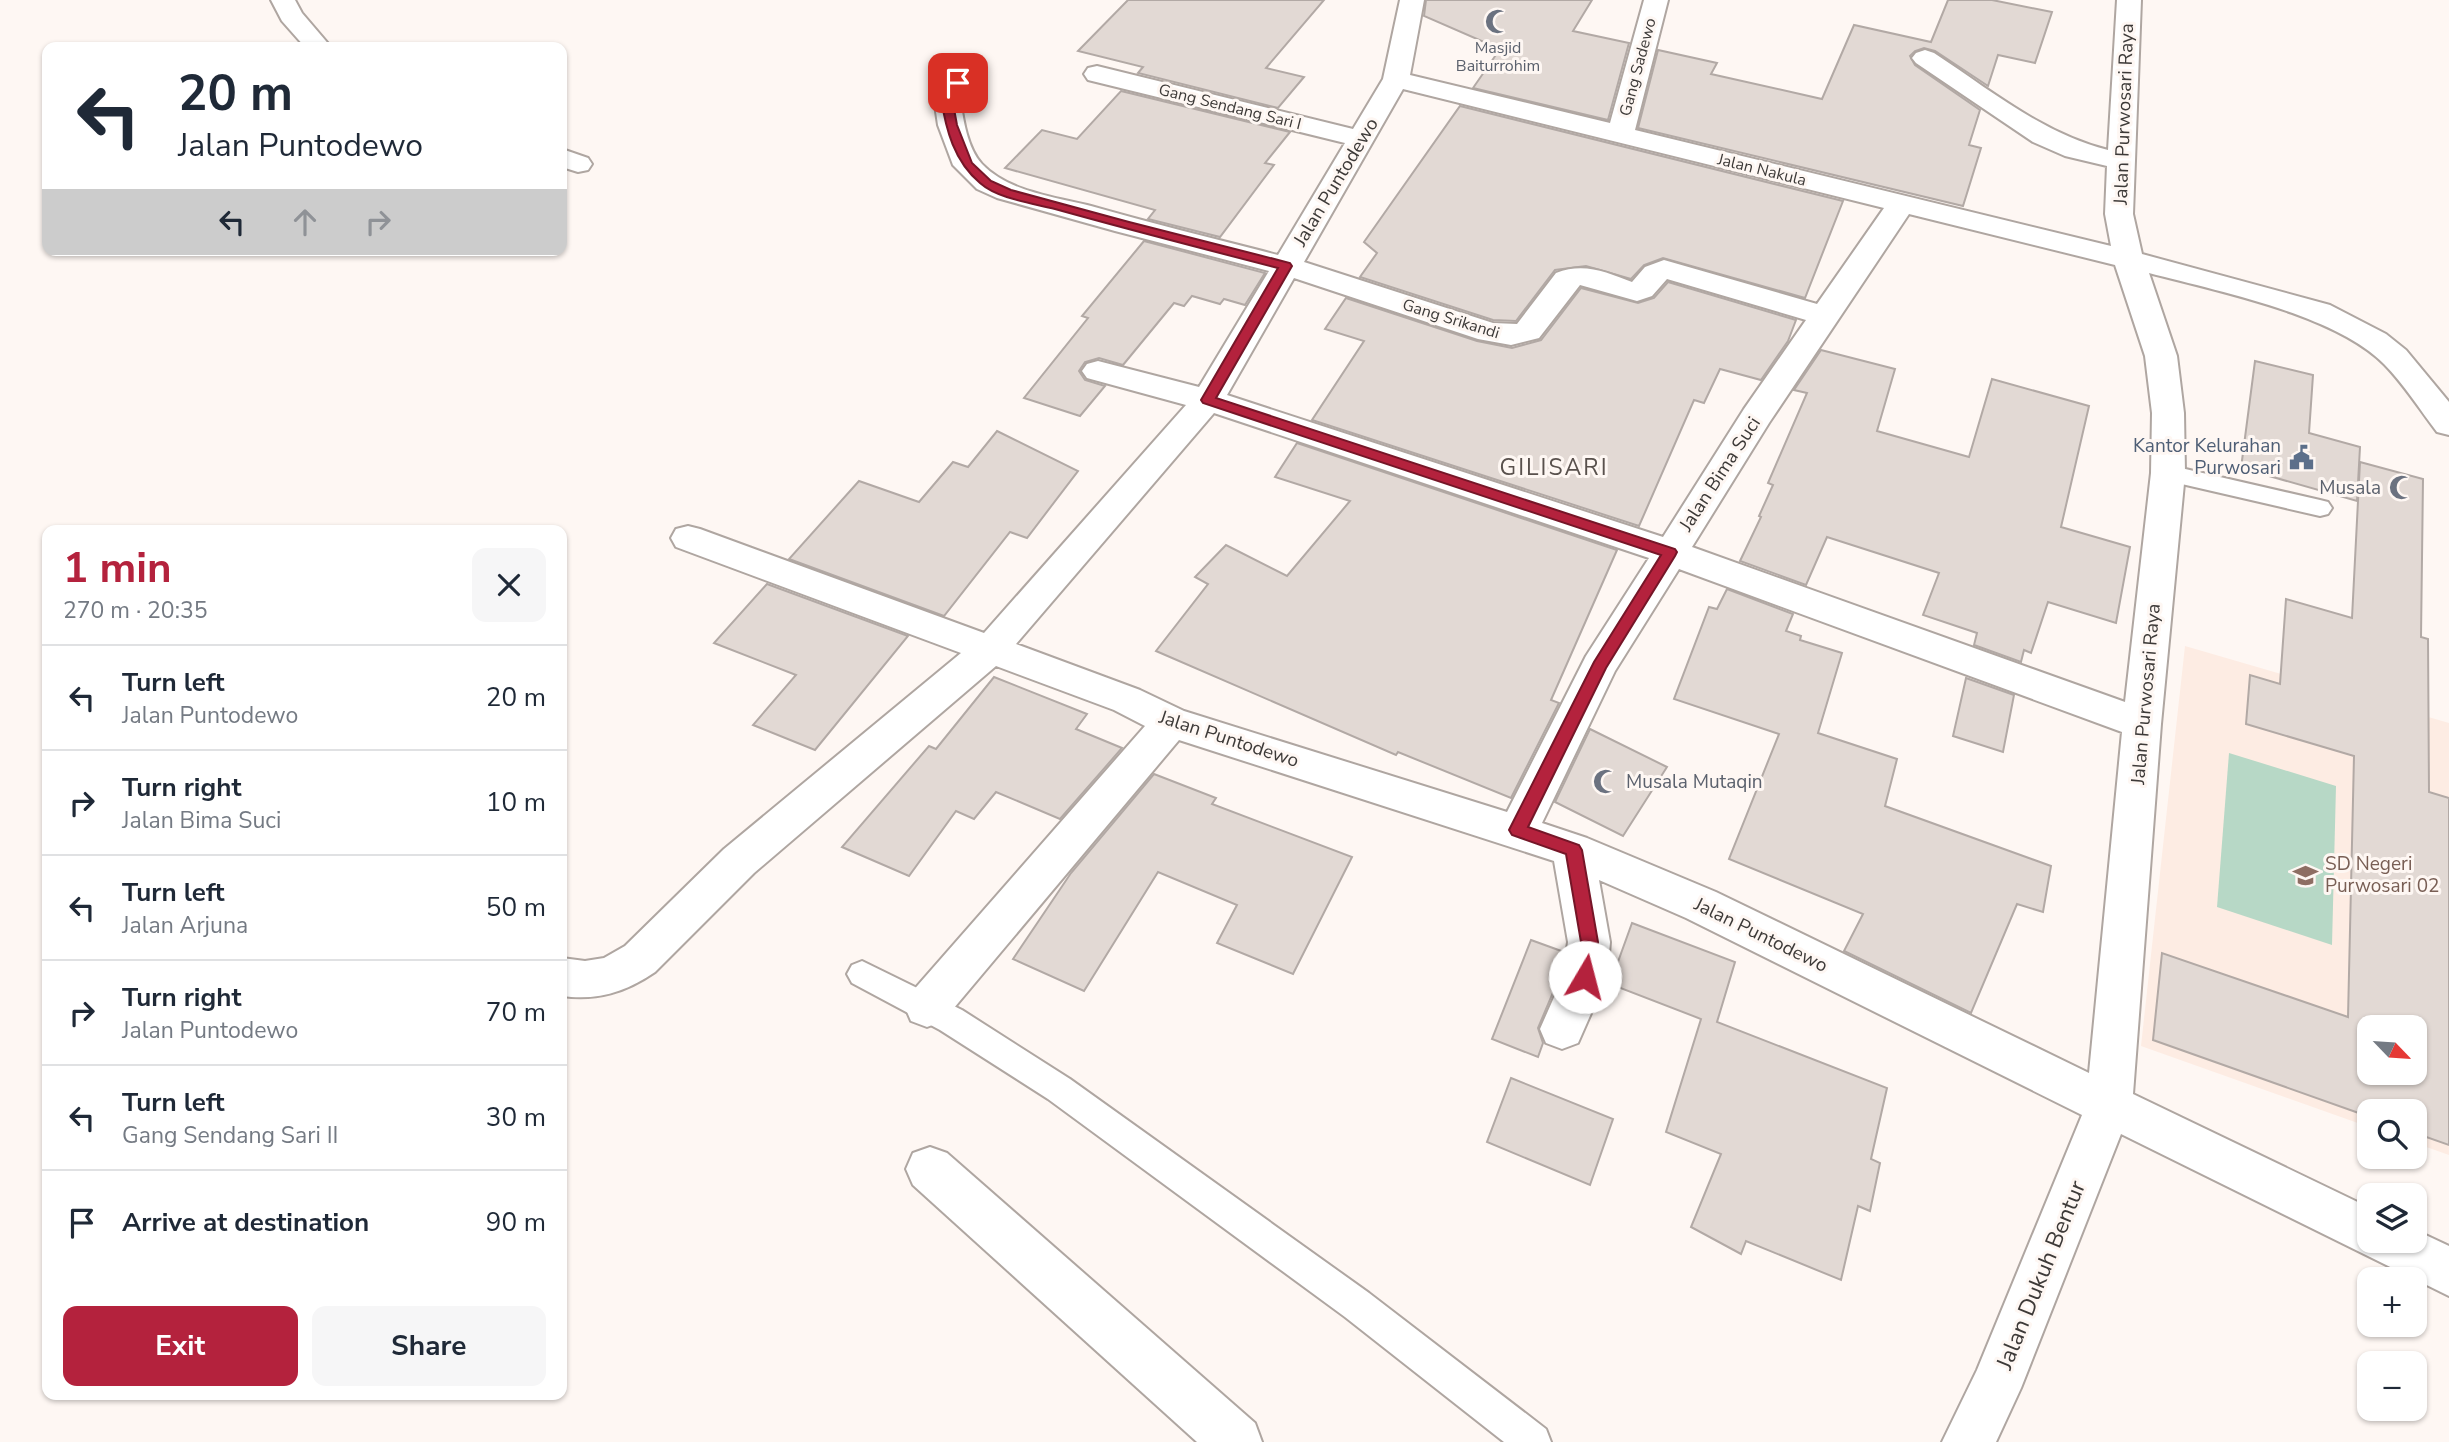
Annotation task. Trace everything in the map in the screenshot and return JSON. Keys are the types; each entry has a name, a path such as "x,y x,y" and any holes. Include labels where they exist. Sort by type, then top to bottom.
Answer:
{"street":[{"path":"283,0 291,16 314,42"},
{"name":"Jalan Puntodewo","path":"1412,0 1396,79 1208,400 990,650 1127,700 1171,722 1518,830 1573,850 1701,905 2109,1106"},
{"name":"Gang Sadewo","path":"1620,135 1656,0"},
{"name":"Jalan Purwosari Raya","path":"2109,1106 2142,724 2168,473 2168,413 2161,356 2145,302 2128,259 2119,214 2119,161 2129,0"},
{"path":"1926,58 2043,136 2075,150 2119,161"},
{"name":"Gang Sendang Sari I","path":"1097,74 1363,139"},
{"name":"Jalan Nakula","path":"1396,79 2128,259 2319,312 2349,326 2395,357 2449,424"},
{"path":"958,83 947,98 951,125 967,165 987,183 1007,192 1125,225 1286,266"},
{"name":"Jalan Bima Suci","path":"1518,830 1599,666 1670,552 1901,204"},
{"name":"Gang Srikandi","path":"1286,266 1503,335 1528,331 1567,279 1574,275 1586,276 1637,292 1643,290 1656,272 1664,269 1825,316"},
{"path":"1098,371 1208,400 1670,552 2142,724"},
{"path":"567,978 580,982 603,979 622,973 644,957 700,897 739,861 990,650 688,538"},
{"path":"927,1007 1171,722"},
{"path":"1562,1029 1585,977 1589,942 1573,850"},
{"path":"2109,1106 2357,1227"},
{"name":"Jalan Dukuh Bentur","path":"1968,1442 1995,1388 2109,1106"},
{"path":"930,1169 1236,1442"},
{"path":"2410,1253 2449,1272"}],"lane":[{"path":"2168,473 2320,508"},
{"path":"862,974 927,1007 1059,1089 1357,1305 1534,1442"}],"shaded area":[{"name":"SD Negeri Purwosari 02","path":"2185,646 2449,723 2449,1155 2427,1147 2427,1099 2357,1099 2357,1123 2141,1046"}],"green space":[{"path":"2229,753 2336,786 2332,945 2217,907"}],"building":[{"path":"1128,0 1324,0 1266,68 1304,77 1278,108 1138,73 1143,67 1078,51"},
{"path":"1426,0 1592,0 1573,31 1629,43 1608,120 1473,88 1500,49 1424,16"},
{"path":"1948,0 1992,0 2052,12 2035,63 1998,55 1988,86 1935,51 1924,48 1910,56 1915,65 1980,110 1969,145 1981,148 1963,206 1638,128 1658,50 1717,63 1711,74 1822,99 1854,25 1931,42"},
{"path":"1121,91 1290,132 1265,163 1274,165 1220,237 1148,219 1155,210 1005,168 1042,130 1077,139"},
{"path":"1460,106 1843,201 1805,298 1663,258 1644,265 1631,279 1586,266 1555,270 1516,321 1493,320 1360,277 1377,253 1364,242"},
{"path":"1144,241 1265,273 1245,305 1224,299 1220,304 1192,296 1184,306 1174,303 1123,365 1099,358 1085,362 1079,371 1085,380 1105,386 1080,416 1024,398 1088,318 1082,316"},
{"path":"1668,282 1796,320 1788,341 1761,380 1720,369 1704,403 1694,400 1639,526 1312,420 1364,341 1325,329 1346,298 1477,341 1512,348 1541,340 1581,288 1638,303 1654,298"},
{"path":"1821,350 1895,369 1877,431 1969,457 1992,379 2089,406 2061,527 2130,547 2116,623 2048,602 2031,653 2024,650 2021,662 1974,645 1977,633 1923,615 1939,573 1827,537 1806,585 1740,561 1761,517 1759,516 1773,485 1768,483 1807,393 1794,390"},
{"name":"Kantor Kelurahan Purwosari","path":"2255,361 2313,375 2309,433 2360,447 2357,501 2241,468"},
{"path":"997,431 1078,471 1027,538 1010,532 944,616 789,559 859,481 919,502 953,462 968,467"},
{"path":"1297,443 1617,550 1551,700 1559,703 1511,798 1398,752 1396,755 1156,651 1208,584 1195,577 1226,545 1287,576 1350,501 1275,477"},
{"path":"2360,462 2423,479 2421,637 2428,639 2429,792 2449,798 2449,1145 2427,1137 2427,1099 2357,1099 2357,1112 2153,1040 2162,953 2348,1017 2354,756 2246,724 2250,675 2280,684 2286,599 2352,618"},
{"path":"767,584 908,636 815,750 753,725 796,675 714,643"},
{"path":"1727,589 1793,614 1786,631 1801,636 1800,640 1842,653 1818,733 1897,759 1885,806 2051,866 2043,912 2017,904 1971,1013 1844,951 1863,914 1729,859 1779,734 1674,699 1709,607 1717,609"},
{"path":"994,677 1087,714 1076,729 1122,748 1060,819 996,792 974,819 956,811 909,876 842,847 929,746 936,749"},
{"path":"1966,678 2014,695 2003,752 1953,736"},
{"name":"Musala Mutaqin","path":"1590,729 1667,767 1623,836 1555,802"},
{"path":"1154,774 1216,798 1212,804 1352,857 1293,974 1217,943 1237,905 1158,872 1084,991 1013,959 1071,873"},
{"path":"1632,923 1735,962 1717,1022 1887,1088 1871,1159 1880,1163 1870,1211 1858,1206 1841,1280 1746,1241 1741,1254 1691,1227 1721,1154 1666,1132 1701,1019 1610,984"},
{"path":"1531,940 1564,952 1560,976 1538,1028 1543,1043 1538,1057 1492,1039"},
{"path":"1511,1078 1613,1119 1590,1185 1487,1142"}],"place":[{"name":"Masjid Baiturrohim","path":"1498,22"},
{"name":"Kantor Kelurahan Purwosari","path":"2301,457"},
{"name":"Musala","path":"2401,488"},
{"name":"Musala Mutaqin","path":"1606,782"},
{"name":"SD Negeri Purwosari 02","path":"2305,875"}],"district":[{"name":"GILISARI","path":"1554,467"}],"route":[{"path":"958,83 947,98 951,125 967,165 987,183 1007,192 1125,225 1286,266 1208,400 1670,552 1599,666 1518,830 1573,850 1589,942 1585,977"}]}
